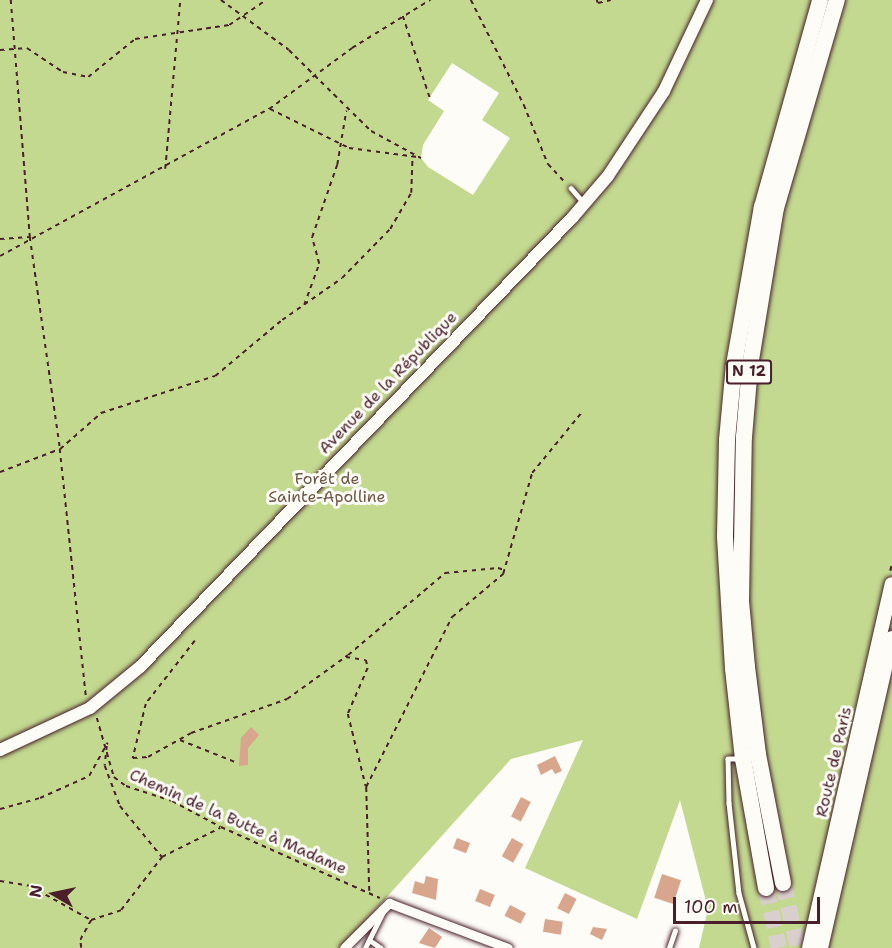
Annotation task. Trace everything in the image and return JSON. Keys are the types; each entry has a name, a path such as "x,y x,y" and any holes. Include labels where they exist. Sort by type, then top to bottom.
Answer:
{"highway":[{"name":"N 12","path":"820,0 762,207 734,364 725,536 743,759 774,886 747,667 741,590 744,437 750,366 776,208 837,0"}],"main road":[{"name":"Avenue de la République","path":"0,750 90,708 140,667 585,204 664,91 707,0"},
{"name":"Route de Paris","path":"809,948 892,584"},
{"name":"Route de Paris","path":"821,948 892,638"}],"street":[{"path":"344,948 385,906 508,948"}],"lane":[{"path":"571,188 585,204"},
{"path":"743,759 728,759 729,803 739,894 754,948"},
{"path":"365,948 371,942 385,913 385,906"},
{"path":"669,948 675,931"},
{"path":"371,942 381,948"}],"path":[{"path":"12,0 30,237 60,449 90,708"},
{"path":"165,169 180,0"},
{"path":"221,0 226,7 242,14 289,50 312,77 371,131 421,158 341,144 269,109"},
{"path":"0,50 16,47 27,48 63,72 88,77 135,39 229,24 266,0"},
{"path":"0,256 30,237 165,169 269,109 312,77 430,0"},
{"path":"471,0 524,105 548,164 571,188"},
{"path":"597,0 598,3 611,0"},
{"path":"403,16 430,98"},
{"path":"303,306 319,264 312,237 341,144 346,110"},
{"path":"0,472 60,449 101,413 215,376 342,278 390,229 411,193 412,156"},
{"path":"0,239 30,237"},
{"path":"366,787 452,617 489,589 505,570 532,473 582,412"},
{"path":"195,641 146,704 133,758 148,757 179,739 287,699 345,657 445,573 498,567 505,570"},
{"path":"345,657 366,660 368,668 348,714 366,787 369,892"},
{"name":"Chemin de la Butte à Madame","path":"90,708 100,722 107,742 114,777 126,786 172,801 221,827 369,892 385,906"},
{"path":"179,739 235,762"},
{"path":"0,809 40,798 89,776 107,742"},
{"path":"107,742 105,766 120,806 162,857"},
{"path":"81,948 80,940 91,920 121,910 162,857 221,827"},
{"path":"0,881 30,886 91,920"}],"green space":[{"name":"Forêt de Sainte-Apolline","path":"0,0 892,0 892,948 699,948 708,909 680,800 637,919 525,868 583,740 511,759 341,948 0,948","holes":["452,63 499,93 482,120 510,138 473,195 428,167 421,158 423,145 444,111 428,100"]}],"building":[{"path":"251,727 259,735 248,748 248,765 239,766 241,738"},
{"path":"555,756 562,771 555,774 552,769 541,775 537,765"},
{"path":"521,797 531,802 521,822 511,817"},
{"path":"457,838 470,843 466,853 453,848"},
{"path":"512,838 523,844 513,863 502,856"},
{"path":"662,874 681,880 673,904 654,898"},
{"path":"426,876 438,879 436,900 412,893 415,881 424,884"},
{"path":"480,889 495,895 490,907 475,901"},
{"path":"565,893 577,899 569,914 557,908"},
{"path":"510,905 526,913 521,924 505,916"},
{"path":"545,919 563,922 561,935 543,932"},
{"path":"593,927 607,929 602,940 590,934"},
{"path":"429,928 442,937 435,948 419,943"}],"tunnel":[{"path":"783,883 798,948"},
{"path":"766,888 779,948"}]}
